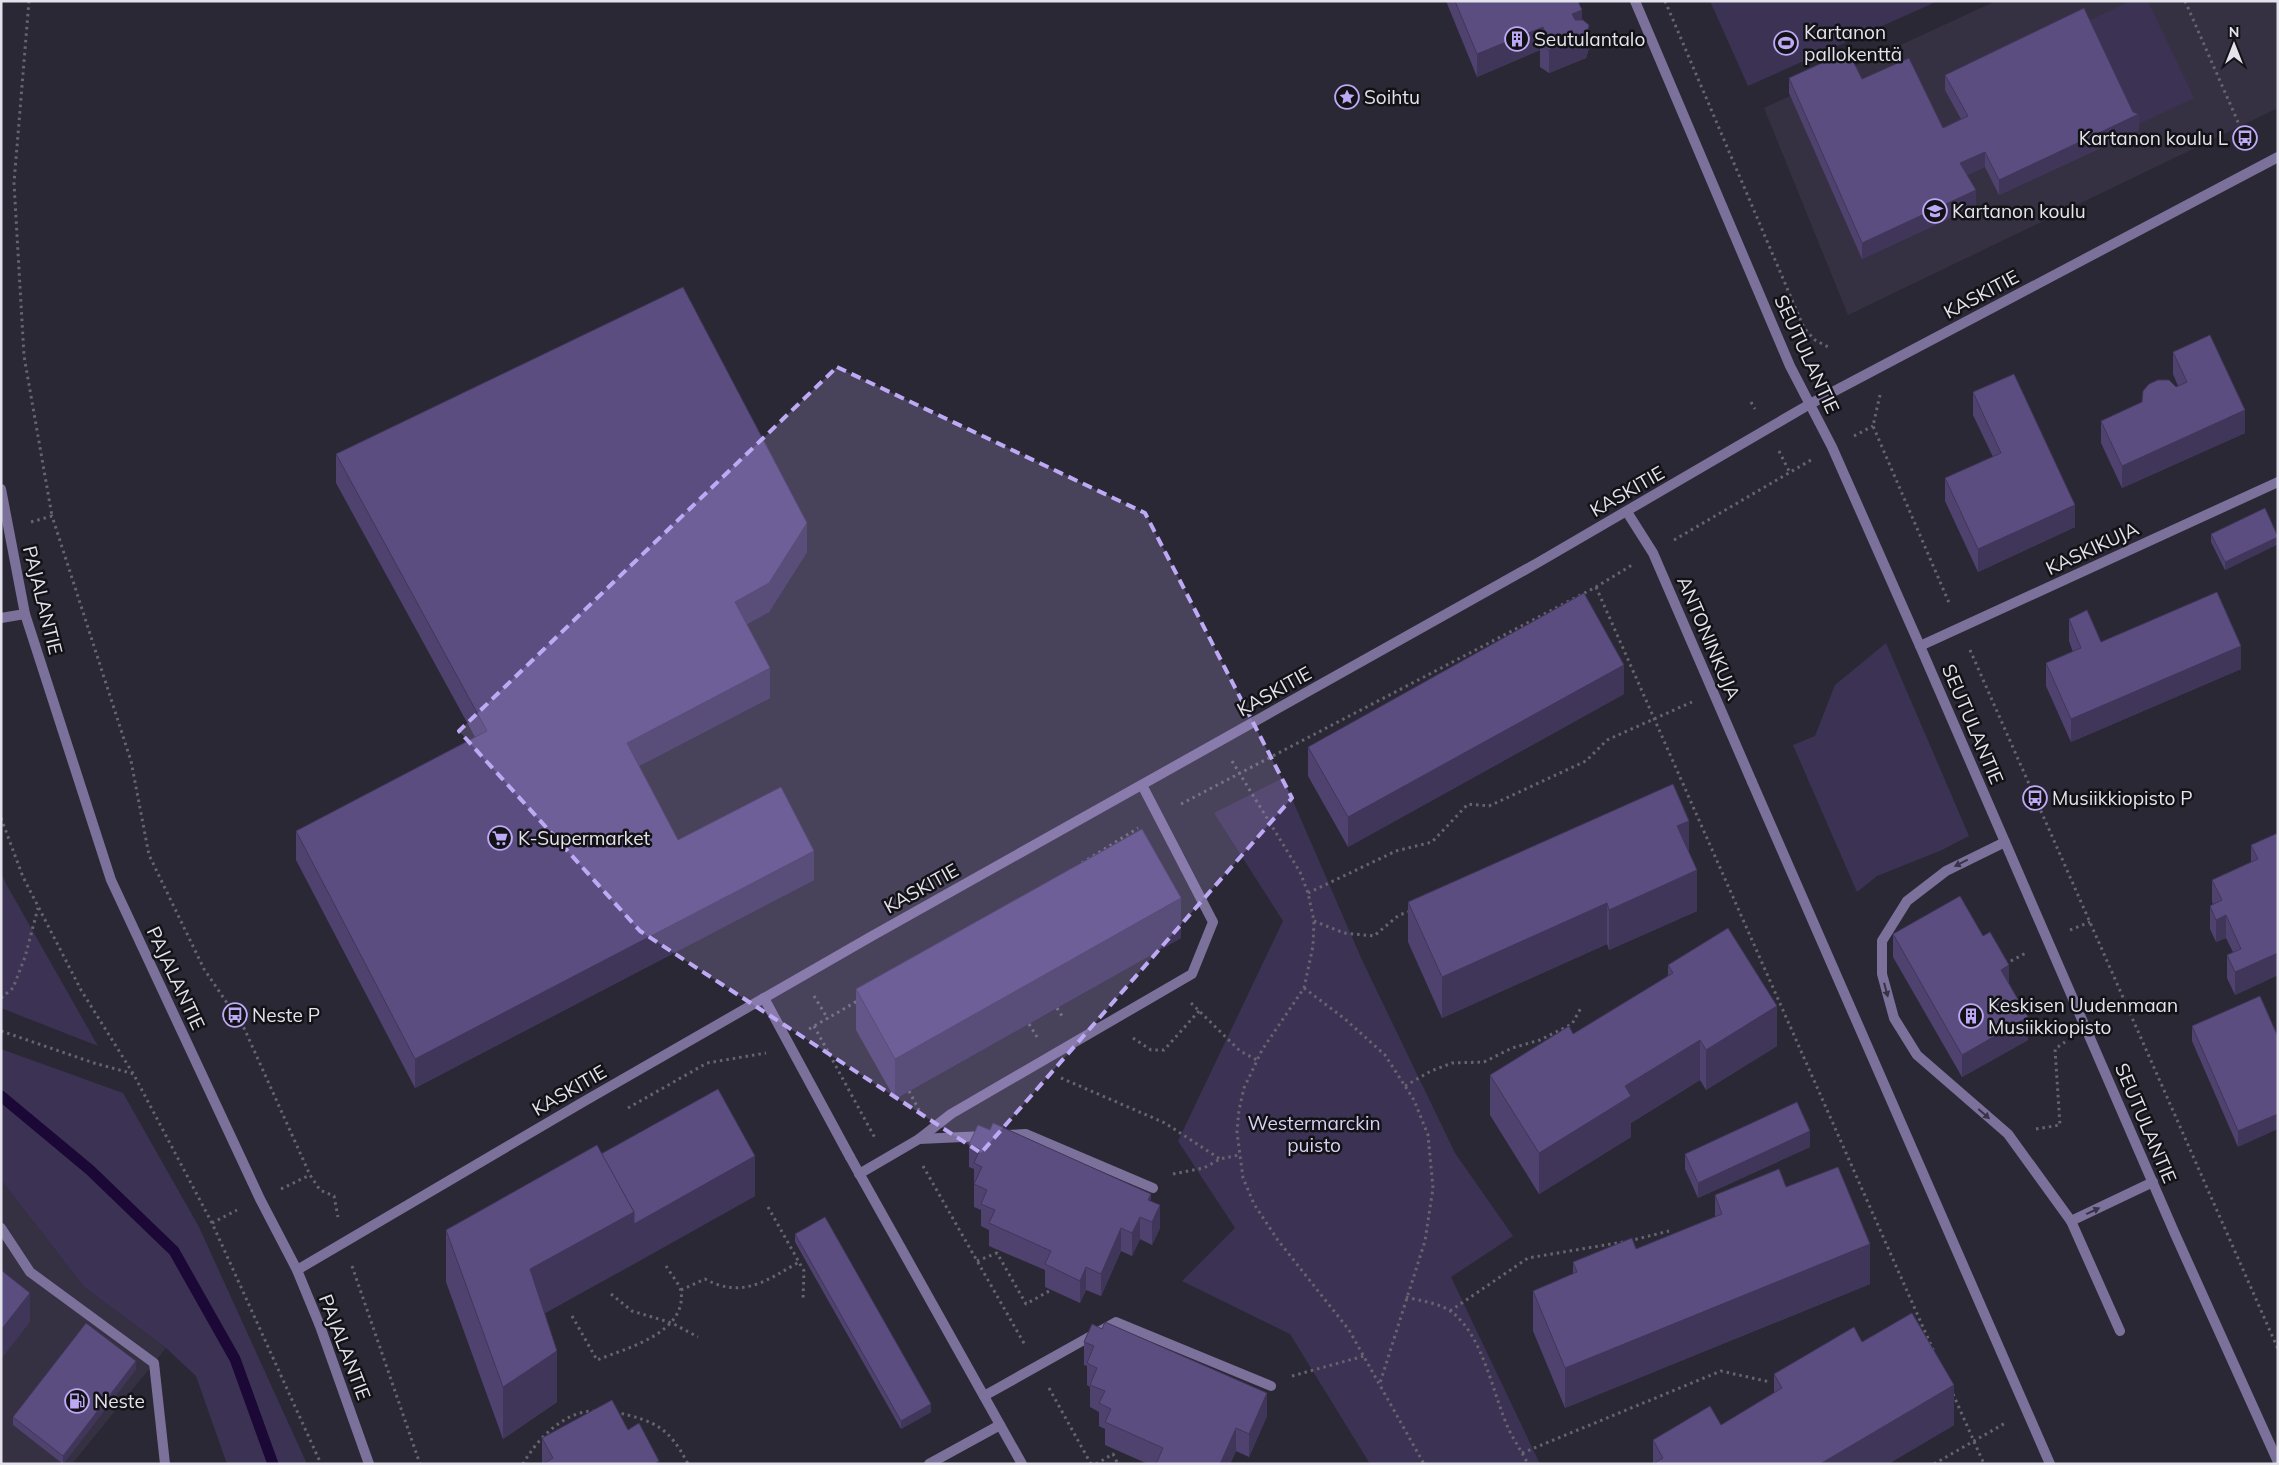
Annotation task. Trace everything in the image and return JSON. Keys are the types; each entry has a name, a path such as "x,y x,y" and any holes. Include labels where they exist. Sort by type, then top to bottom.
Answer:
{"street":[{"name":"SEUTULANTIE","path":"1635,1 1790,366 1832,447 2153,1182 2278,1462"},
{"name":"KASKITIE","path":"296,1270 344,1244 583,1102 764,998 1627,512 1810,404 2278,157"},
{"name":"KASKIKUJA","path":"1920,646 2278,482"},
{"name":"PAJALANTIE","path":"1,489 25,614 111,880 260,1199 296,1270 320,1326 370,1464"},
{"name":"ANTONINKUJA","path":"1627,512 1653,553 2050,1464"},
{"path":"1,618 25,614"},
{"path":"859,1174 914,1141 951,1114 1192,974 1213,922 1142,785"},
{"path":"2005,842 1946,871 1907,901 1882,941 1882,974 1894,1018 1917,1055 2008,1134 2072,1221 2120,1331"},
{"path":"764,998 859,1174 1022,1464"},
{"path":"914,1141 1026,1134 1149,1186"},
{"path":"2072,1221 2153,1182"},
{"path":"1,1228 30,1272 154,1363 165,1464"},
{"path":"984,1396 1116,1322 1272,1386"},
{"path":"929,1464 1000,1425"}],"path":[{"path":"29,1 14,183 24,356 52,516 130,761 149,855 204,969 244,1028 310,1176 320,1190 334,1196 344,1244 420,1464"},
{"path":"1666,1 1804,328 1815,340 1830,348"},
{"path":"2185,1 2245,138"},
{"path":"1869,372 1880,394 1873,426 2278,1349"},
{"path":"1074,868 1158,816 1239,772 1596,587 1832,447 1873,426"},
{"path":"8,528 52,516"},
{"path":"1596,587 1936,1356"},
{"path":"1308,893 1396,851 1432,842 1468,804 1489,806 1586,761 1607,740 1713,692"},
{"path":"1219,741 1291,857 1308,893 1314,921 1313,946 1304,988 1257,1060 1244,1088 1239,1110 1238,1132 1243,1178 1254,1204 1277,1239 1349,1330 1424,1464"},
{"path":"1,818 23,877 81,990 134,1075 212,1223 321,1464"},
{"path":"1,998 13,988 26,958 38,907"},
{"path":"1314,921 1344,933 1374,936 1398,915 1416,910"},
{"path":"1998,968 2026,953"},
{"path":"1173,985 1240,1052 1257,1060"},
{"path":"1304,988 1345,1019 1385,1055 1414,1100 1428,1135 1433,1188 1425,1241 1380,1383"},
{"path":"620,1112 707,1063 762,1055 862,998"},
{"path":"1405,1086 1431,1071 1452,1063 1484,1062 1512,1048 1540,1040 1572,1024 1582,1006"},
{"path":"1110,1021 1151,1050 1164,1050 1199,1011"},
{"path":"814,1026 886,1158"},
{"path":"1,1031 134,1075"},
{"path":"2008,1134 2060,1125 2055,1049 2065,1042"},
{"path":"1034,1066 1164,1124 1220,1159"},
{"path":"914,1141 977,1261 1091,1464"},
{"path":"1149,1186 1157,1177 1204,1168 1220,1159 1239,1155"},
{"path":"768,1207 804,1271 804,1299"},
{"path":"1450,1311 1528,1258 1613,1244 1669,1231"},
{"path":"977,1261 999,1252 1026,1304 1051,1290"},
{"path":"352,1266 360,1261"},
{"path":"681,1290 705,1279 719,1287 738,1290 766,1281 798,1262"},
{"path":"572,1316 597,1360 638,1344 659,1333 672,1323 680,1309 681,1290 665,1264"},
{"path":"611,1294 632,1311 672,1323 698,1337"},
{"path":"1406,1297 1450,1311 1460,1321 1476,1345 1510,1430 1528,1464"},
{"path":"1272,1386 1281,1379 1364,1356"},
{"path":"1522,1453 1721,1372 1770,1382"},
{"path":"1951,1390 1984,1464"},
{"path":"523,1464 529,1453 548,1432 567,1418 591,1411 599,1411"},
{"path":"1934,1464 2027,1411"},
{"path":"607,1412 634,1417 662,1427 676,1441 688,1464"},
{"path":"1096,1464 1113,1454 1115,1449"},
{"path":"1113,1454 1118,1464"}],"highlighted area":[{"path":"837,367 1145,513 1292,798 981,1153 640,931 459,731"}],"shaded area":[{"name":"Kartanon koulu","path":"1996,1 2278,1 2278,108 1848,315 1764,108"},
{"path":"1,1180 84,1287 166,1348 72,1464 1,1464"}],"green space":[{"name":"Kartanon pallokenttä","path":"1710,1 1938,1 1748,86"},
{"path":"2130,1 2148,1 2194,98 2133,127 2084,23"},
{"path":"1886,643 1969,836 1942,850 1877,876 1857,892 1793,745 1815,736 1835,685"},
{"name":"Westermarckin puisto","path":"1283,778 1362,960 1455,1153 1513,1236 1451,1277 1540,1464 1370,1464 1290,1334 1182,1281 1235,1228 1178,1141 1283,921 1214,813"},
{"path":"1,872 5,882 98,1046 1,1008"},
{"path":"1,1049 123,1093 199,1227 307,1464 227,1464 196,1376 166,1348 84,1287 1,1180"}],"building":[{"name":"Seutulantalo","path":"1455,1 1578,1 1582,10 1572,14 1575,20 1583,20 1589,25 1586,36 1549,50 1540,44 1541,37 1545,32 1543,27 1477,54"},
{"path":"2084,8 2133,112 2139,114 1999,180 1985,152 1960,163 1976,190 1862,243 1789,78 1848,51 1862,79 1909,58 1943,128 1968,116 1945,75"},
{"path":"683,287 807,523 769,583 735,602 770,668 627,743 678,840 781,787 814,851 415,1059 296,831 487,731 336,454"},
{"path":"2210,335 2245,410 2122,466 2101,421 2142,402 2143,391 2149,384 2158,380 2169,380 2176,387 2187,382 2173,352"},
{"path":"2014,374 2075,505 1978,549 1945,478 2001,453 1973,392"},
{"path":"2265,508 2278,537 2225,562 2211,534"},
{"path":"2217,592 2241,646 2071,719 2046,663 2081,648 2069,619 2087,610 2101,642"},
{"path":"1584,593 1624,665 1348,817 1308,747"},
{"path":"1673,784 1689,821 1677,826 1697,870 1609,910 1607,903 1442,977 1408,902"},
{"path":"1142,829 1181,898 895,1059 856,989"},
{"path":"2278,833 2278,953 2235,972 2227,955 2241,949 2226,915 2216,920 2210,906 2222,900 2212,880 2258,859 2251,845"},
{"name":"Keskisen Uudenmaan Musiikkiopisto","path":"1960,896 1983,936 1990,932 2009,965 2001,970 2028,1017 1962,1055 1893,934"},
{"path":"1728,928 1777,1006 1706,1050 1700,1040 1625,1086 1631,1096 1539,1153 1490,1075 1569,1026 1573,1034 1673,973 1668,965"},
{"path":"2260,996 2278,1037 2278,1114 2238,1131 2192,1026"},
{"path":"718,1089 755,1156 634,1224 634,1212 601,1154"},
{"path":"1797,1102 1810,1131 1698,1183 1685,1154"},
{"path":"993,1123 1151,1194 1148,1200 1160,1205 1152,1222 1140,1217 1132,1233 1121,1228 1101,1274 1086,1267 1080,1281 1045,1264 1051,1251 989,1223 995,1210 981,1204 987,1190 974,1184 982,1167 974,1163 980,1149 969,1144 978,1125 990,1130"},
{"path":"597,1145 634,1212 530,1269 557,1351 503,1387 446,1230"},
{"path":"1838,1167 1870,1244 1565,1368 1533,1291 1577,1272 1573,1262 1632,1238 1636,1249 1722,1214 1715,1195 1779,1169 1786,1187"},
{"path":"825,1217 931,1404 901,1421 795,1234"},
{"path":"1,1270 30,1293 1,1330"},
{"path":"1912,1313 1954,1385 1820,1464 1653,1464 1663,1458 1653,1440 1710,1406 1721,1425 1782,1388 1774,1374 1854,1327 1862,1342"},
{"path":"1105,1322 1267,1393 1249,1434 1236,1428 1220,1464 1156,1464 1163,1448 1105,1422 1111,1409 1099,1403 1105,1391 1090,1385 1097,1368 1087,1363 1094,1346 1084,1342 1092,1324 1102,1329"},
{"path":"86,1323 136,1361 63,1456 13,1417"},
{"path":"612,1400 628,1430 639,1423 659,1461 654,1464 543,1464 553,1458 542,1438"}],"waterway":[{"path":"1,1096 90,1170 174,1251 235,1359 273,1464"}],"place":[{"name":"Seutulantalo","path":"1517,39"},
{"name":"Kartanon pallokenttä","path":"1786,43"},
{"name":"Soihtu","path":"1347,97"},
{"name":"Kartanon koulu L","path":"2245,138"},
{"name":"Kartanon koulu","path":"1935,211"},
{"name":"Musiikkiopisto P","path":"2035,798"},
{"name":"K-Supermarket","path":"500,838"},
{"name":"Neste P","path":"235,1015"},
{"name":"Keskisen Uudenmaan Musiikkiopisto","path":"1971,1016"},
{"name":"Neste","path":"77,1401"}]}
